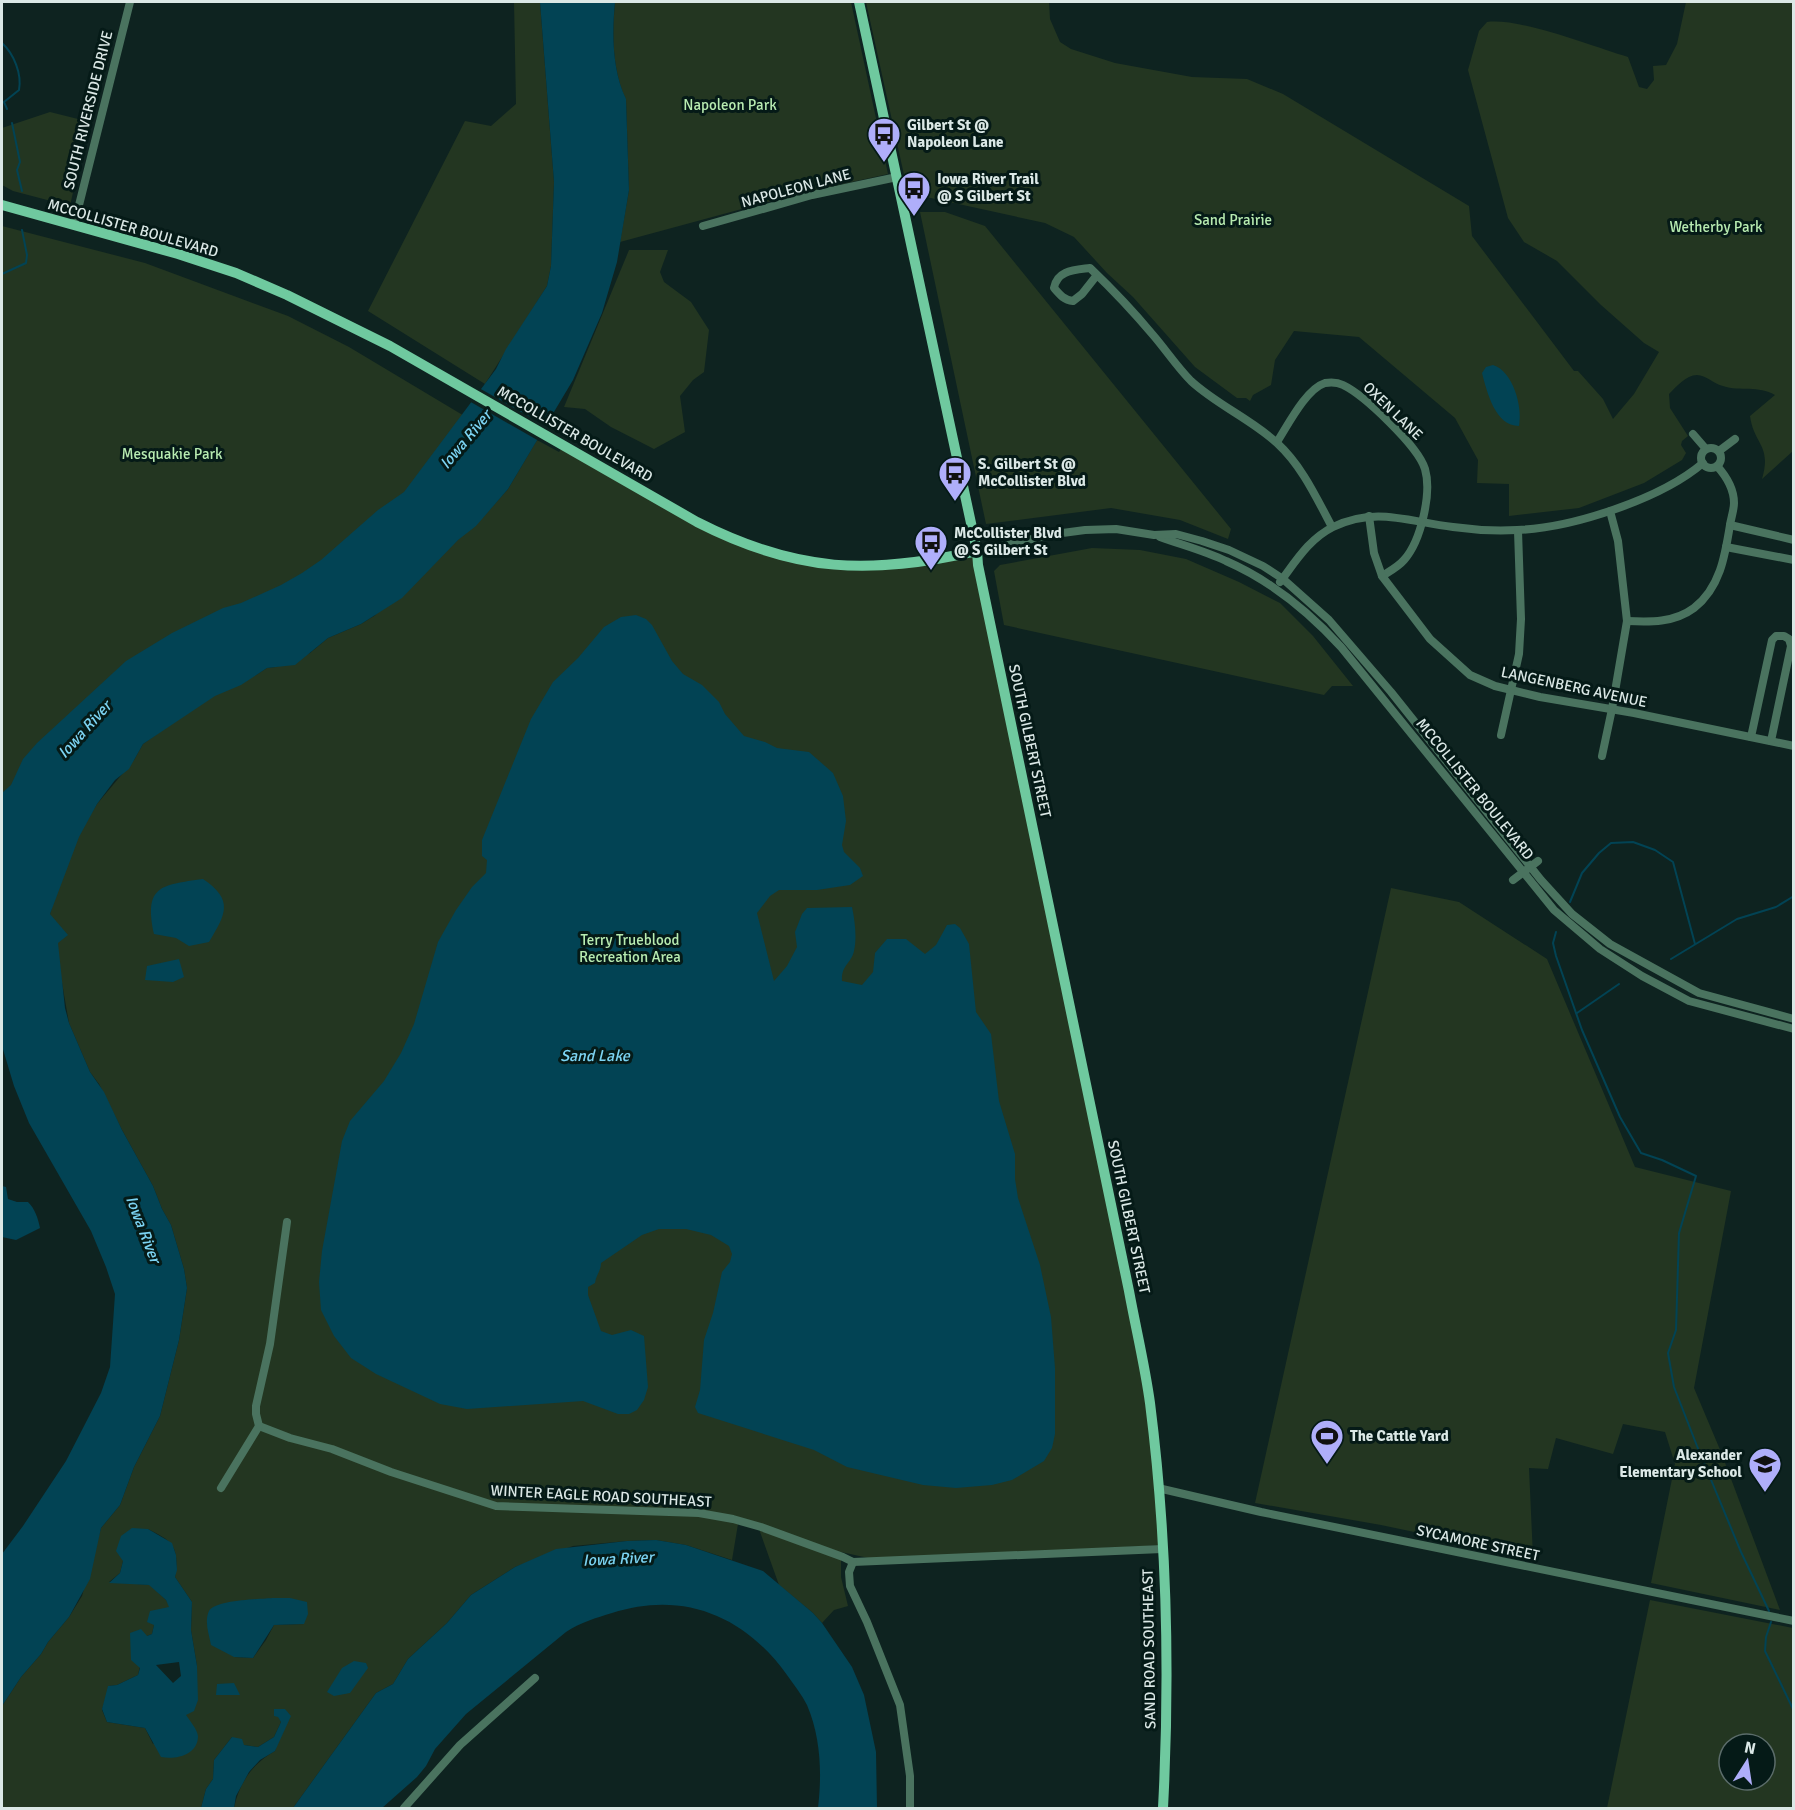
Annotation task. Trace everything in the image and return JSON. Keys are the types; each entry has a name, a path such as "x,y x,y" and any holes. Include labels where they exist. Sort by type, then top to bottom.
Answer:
{"main road":[{"name":"SOUTH GILBERT STREET","path":"860,2 977,551 978,566 1139,1343 1150,1402 1158,1488"},
{"name":"MCCOLLISTER BOULEVARD","path":"2,205 178,254 236,273 337,318 721,535 746,545 791,559 839,566 888,566 977,551"},
{"name":"SAND ROAD SOUTHEAST","path":"1158,1488 1162,1549 1166,1710 1163,1809"}],"street":[{"name":"SOUTH RIVERSIDE DRIVE","path":"74,225 130,2"},
{"name":"NAPOLEON LANE","path":"703,226 812,195 897,177"},
{"path":"1098,275 1073,301 1067,300 1054,288 1055,279 1061,274 1090,267 1098,275 1129,306 1192,382 1277,442 1294,460 1332,527"},
{"name":"OXEN LANE","path":"1277,442 1309,394 1316,387 1335,382 1344,385 1369,405 1419,455 1427,480 1422,522 1409,554 1396,567 1382,576"},
{"path":"1693,434 1706,449"},
{"path":"1719,451 1735,440"},
{"path":"1706,449 1719,451"},
{"path":"1627,621 1656,622 1678,616 1693,608 1711,590 1722,566 1734,502 1728,479 1717,466 1707,466 1703,463 1701,458 1706,449"},
{"path":"1717,466 1720,462 1719,451"},
{"path":"1276,588 1307,546 1332,527 1370,516 1387,515 1471,529 1518,531 1564,523 1634,503 1686,476 1703,463"},
{"path":"1602,756 1627,621 1618,541 1610,511"},
{"name":"LANGENBERG AVENUE","path":"1370,516 1374,553 1382,576 1430,639 1470,675 1495,686 1540,697 1612,709 1794,746"},
{"path":"1730,525 1794,540"},
{"name":"MCCOLLISTER BOULEVARD","path":"977,551 1055,534 1085,530 1116,530 1154,535 1176,534 1229,550 1263,566 1283,579 1329,620 1391,692 1527,870 1554,910 1600,949 1642,976 1689,1001 1794,1029"},
{"path":"1501,735 1519,654 1521,619 1518,531"},
{"name":"MCCOLLISTER BOULEVARD","path":"1154,535 1224,560 1255,574 1276,588 1319,624 1341,647 1527,870 1572,914 1610,944 1699,993 1794,1019"},
{"path":"1726,548 1794,560"},
{"path":"1751,737 1772,640 1776,636 1784,636 1789,639 1791,646 1771,741"},
{"path":"1513,880 1538,861"},
{"path":"221,1488 259,1426 256,1406 270,1344 286,1222"},
{"name":"WINTER EAGLE ROAD SOUTHEAST","path":"259,1426 496,1506 699,1513 761,1527 853,1562 1162,1549"},
{"name":"SYCAMORE STREET","path":"1158,1488 1273,1515 1794,1621"},
{"path":"853,1562 849,1572 850,1587 894,1686 902,1714 910,1776 909,1809"},
{"path":"405,1809 460,1745 535,1678"}],"green space":[{"path":"514,2 540,2 554,182 551,266 547,286 485,384 368,311 465,121 491,126 516,104"},
{"name":"Napoleon Park","path":"615,2 851,2 888,174 797,194 620,242 629,190 626,100 618,76 614,51"},
{"path":"866,2 1049,2 1050,19 1060,42 1071,49 1115,63 1192,77 1247,79 1283,94 1469,206 1472,236 1574,371 1578,371 1603,399 1613,419 1634,394 1659,352 1644,343 1601,305 1557,261 1524,242 1508,218 1468,70 1479,31 1487,22 1519,24 1628,57 1639,87 1647,89 1654,80 1653,66 1666,65 1677,44 1686,2 1793,2 1793,451 1762,479 1765,468 1764,452 1750,416 1775,395 1762,390 1730,388 1697,375 1689,377 1669,394 1670,408 1688,436 1681,445 1686,453 1682,460 1644,483 1579,508 1509,516 1509,484 1477,483 1478,460 1455,418 1359,337 1294,331 1275,360 1271,385 1253,395 1250,401 1246,398 1237,398 1195,367 1133,297 1074,237 1045,223 908,193"},
{"path":"50,112 78,119 86,132 70,206 13,191 2,185 2,128"},
{"path":"920,212 945,212 985,226 1231,529 1228,539 1180,520 1111,508 986,524"},
{"name":"Mesquakie Park","path":"2,226 145,263 288,316 349,347 471,420 409,496 2,811"},
{"path":"629,250 668,250 660,272 664,282 691,302 709,330 704,372 693,380 680,396 685,432 654,449 611,427 585,409 564,407"},
{"name":"Terry Trueblood Recreation Area","path":"537,440 559,452 564,445 721,535 839,566 977,551 1131,1303 1166,1545 873,1559 841,1552 841,1577 848,1606 834,1610 822,1623 779,1585 759,1529 738,1524 732,1560 686,1545 656,1540 573,1546 515,1567 471,1595 447,1623 408,1659 393,1684 376,1693 293,1808 234,1808 239,1790 248,1775 260,1761 275,1751 285,1709 275,1709 281,1722 274,1737 258,1747 244,1745 232,1737 214,1760 213,1779 206,1789 201,1808 2,1808 2,1706 21,1677 69,1617 82,1596 101,1528 120,1505 134,1467 160,1416 179,1340 187,1288 171,1225 99,1084 90,1072 69,1023 50,914 68,852 97,804 134,760 143,744 220,689 256,675 267,668 276,667 310,653 328,638 374,616 484,516 508,489","holes":["148,1529 173,1546 176,1554 175,1577 192,1602 191,1630 197,1666 186,1714 153,1744 145,1728 107,1722 102,1710 109,1686 117,1685 138,1675 147,1636 152,1634 154,1625 170,1607 150,1585 109,1582 120,1573 123,1561","290,1598 304,1624 274,1625 253,1658 234,1657 249,1600"]},
{"path":"1092,548 1140,550 1186,559 1280,603 1313,636 1353,686 1332,686 1324,695 1004,625 994,571 1000,565"},
{"path":"1391,888 1459,902 1547,959 1635,1167 1731,1191 1694,1388 1721,1452 1780,1610 1651,1583 1675,1464 1665,1432 1623,1424 1613,1454 1556,1438 1548,1469 1529,1468 1533,1557 1381,1525 1255,1503"},
{"path":"1650,1600 1793,1628 1793,1808 1607,1808"}],"water":[{"name":"Iowa River","path":"540,2 615,2 614,51 621,88 626,99 629,190 617,262 602,313 573,380 508,489 476,526 458,540 402,598 361,624 328,638 295,665 267,668 241,685 215,696 143,744 129,769 115,780 97,804 79,837 50,914 68,935 58,943 65,1008 69,1023 90,1072 104,1092 171,1225 187,1288 179,1340 160,1416 134,1467 120,1505 101,1528 90,1579 69,1617 21,1677 2,1706 2,1554 66,1461 101,1393 110,1367 115,1294 91,1231 29,1123 14,1086 2,1046 2,793 11,785 23,759 37,743 126,661 172,633 223,608 241,603 281,585 302,573 321,560 378,510 404,492 496,369 506,349 547,286 551,266 554,182"},
{"path":"1493,365 1506,374 1515,391 1518,400 1519,426 1511,425 1504,420 1493,407 1482,373 1486,367"},
{"name":"Sand Lake","path":"636,615 646,619 652,625 672,661 683,674 702,685 719,702 725,714 744,736 777,748 809,752 833,773 843,796 846,821 842,845 844,852 860,868 863,876 850,885 817,890 779,890 770,896 757,913 774,981 787,966 797,947 795,932 807,908 852,907 855,946 853,955 843,971 842,981 862,985 873,972 875,953 887,939 906,939 925,954 936,945 947,925 955,924 960,928 969,944 976,1012 991,1034 999,1101 1015,1154 1018,1198 1040,1265 1051,1317 1055,1368 1055,1434 1052,1448 1044,1461 1012,1480 992,1485 956,1488 923,1485 847,1467 814,1450 698,1413 695,1407 700,1390 704,1340 722,1272 730,1262 732,1254 729,1246 711,1235 686,1229 659,1229 642,1235 601,1263 595,1283 588,1287 588,1295 601,1331 612,1335 631,1330 644,1336 648,1387 644,1400 637,1410 629,1414 618,1414 583,1401 467,1409 440,1404 376,1374 351,1358 334,1336 321,1310 319,1282 322,1251 342,1141 350,1121 384,1081 401,1053 414,1024 438,942 472,887 486,873 487,860 482,856 482,840 531,719 553,682 578,658 604,627 621,617"},
{"path":"203,879 219,894 224,908 220,923 209,942 189,946 176,938 154,934 151,906 159,891 176,883"},
{"path":"179,959 184,977 173,982 145,980 147,966"},
{"path":"2,1186 6,1187 8,1199 28,1202 36,1214 40,1228 16,1240 2,1237"},
{"path":"132,1528 148,1529 172,1543 176,1555 175,1577 192,1602 191,1630 197,1666 198,1700 194,1711 186,1715 198,1736 194,1748 179,1757 161,1757 145,1728 107,1722 102,1709 108,1686 117,1685 138,1675 140,1668 131,1660 130,1633 141,1629 147,1636 152,1634 154,1625 147,1622 150,1611 169,1607 166,1600 149,1585 109,1583 120,1573 123,1561 116,1551 121,1536","holes":["179,1662 181,1676 173,1683 156,1665"]},
{"name":"Iowa River","path":"656,1540 686,1545 763,1571 822,1623 852,1667 864,1695 876,1752 877,1808 818,1808 820,1769 815,1730 807,1705 787,1675 770,1654 732,1623 710,1613 687,1607 663,1605 638,1607 612,1613 583,1623 566,1632 466,1714 435,1749 417,1777 382,1808 293,1808 376,1693 393,1684 408,1659 447,1623 471,1595 515,1567 556,1549"},
{"path":"290,1598 307,1602 308,1614 304,1624 274,1625 253,1658 234,1657 211,1645 207,1619 213,1607 239,1601"},
{"path":"354,1661 366,1663 368,1668 350,1693 334,1696 327,1692 342,1668"},
{"path":"234,1683 240,1695 216,1695 217,1684"},
{"path":"274,1709 285,1709 291,1716 275,1751 260,1760 249,1772 236,1796 234,1808 201,1808 206,1789 213,1779 214,1760 232,1737 242,1739 244,1745 258,1747 274,1737 281,1722 278,1717 274,1716"}],"pier":[{"path":"479,388 548,427 539,441 469,401"}],"waterway":[{"path":"2,43 13,58 20,84 19,90 4,102 7,109"},
{"path":"12,123 20,162 17,170 22,191"},
{"path":"2,274 26,263 27,255 22,230"},
{"path":"1570,902 1582,873 1599,853 1611,843 1633,842 1655,850 1673,862 1695,944"},
{"path":"1671,959 1737,919 1776,907 1794,896"},
{"path":"1556,932 1553,943 1556,956 1582,1030 1620,1117 1641,1153 1696,1176 1679,1233 1676,1330 1668,1353 1674,1387 1697,1446 1741,1552 1769,1611"},
{"path":"1577,1013 1619,984"},
{"path":"1771,1622 1766,1637 1765,1651 1794,1711"}],"place":[{"name":"Gilbert St @ Napoleon Lane","path":"884,163"},
{"name":"Iowa River Trail @ S Gilbert St","path":"914,217"},
{"name":"S. Gilbert St @ McCollister Blvd","path":"955,502"},
{"name":"McCollister Blvd @ S Gilbert St","path":"931,571"},
{"name":"The Cattle Yard","path":"1327,1465"},
{"name":"Alexander Elementary School","path":"1765,1493"}],"park label":[{"name":"Sand Prairie","path":"1233,220"},
{"name":"Wetherby Park","path":"1716,227"}]}
